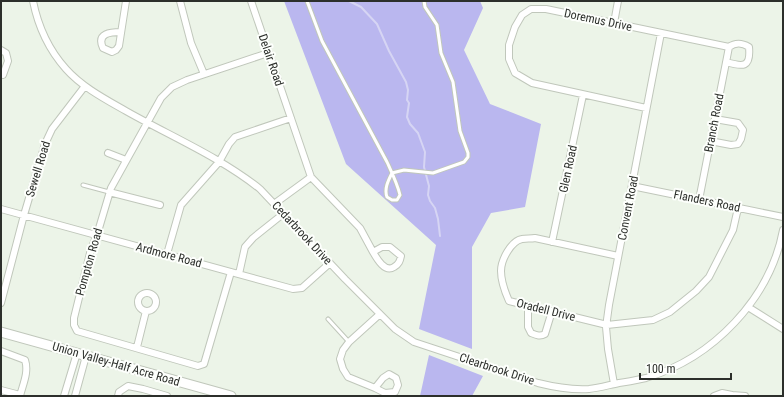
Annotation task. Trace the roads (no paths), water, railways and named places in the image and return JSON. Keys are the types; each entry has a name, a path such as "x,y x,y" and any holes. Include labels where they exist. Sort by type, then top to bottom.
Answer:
{"street":[{"path":"33,1 41,28 52,50 66,69 85,86 147,123"},
{"path":"121,32 126,1"},
{"path":"180,1 192,43 204,74"},
{"name":"Delair Road","path":"251,1 311,177"},
{"path":"614,22 618,1"},
{"name":"Doremus Drive","path":"646,108 532,83 514,73 509,59 509,45 515,27 522,15 531,9 546,9 729,47"},
{"name":"Convent Road","path":"614,384 608,349 607,325 618,256 660,33"},
{"path":"726,62 740,66 746,64 750,56 749,47 743,43 737,43 729,47"},
{"name":"Branch Road","path":"699,200 729,47"},
{"path":"1,50 6,53 8,61 2,76"},
{"name":"Pompton Road","path":"231,272 204,364 198,366 77,331 74,325 74,318 89,256 97,235 109,192 161,98 172,87 204,74 268,53"},
{"name":"Sewell Road","path":"1,303 4,280 45,144 52,129 85,86"},
{"name":"Glen Road","path":"552,242 583,95"},
{"path":"167,254 181,205 219,162 229,144 235,137 291,118"},
{"path":"710,141 731,145 738,144 741,139 743,130 738,123 715,119"},
{"name":"Cedarbrook Drive","path":"147,123 244,176 260,189 395,329 414,342 448,353"},
{"path":"108,153 126,160"},
{"path":"274,204 311,177 360,228 373,252"},
{"name":"Flanders Road","path":"632,186 783,217"},
{"path":"109,192 160,206"},
{"path":"607,325 653,320 670,312 696,291 709,277 726,246 733,230 738,208"},
{"name":"Ardmore Road","path":"1,209 293,289 302,288 330,263"},
{"path":"239,274 245,246 283,214"},
{"name":"Clearbrook Drive","path":"448,353 554,387 589,389 646,378 682,363 715,340 730,327 748,307 768,275 781,242 783,230"},
{"name":"Oradell Drive","path":"607,325 509,301 505,292 501,271 504,260 511,246 521,239 535,238 618,256"},
{"path":"528,305 528,327 531,333 537,335 545,334 552,311"},
{"path":"748,307 783,329"},
{"path":"136,347 146,311"},
{"path":"375,388 348,377 340,360 343,350 349,342 380,314"},
{"name":"Union Valley-Half Acre Road","path":"1,332 231,396"},
{"path":"1,352 18,356 25,360 27,366 20,396 1,390"},
{"path":"64,396 77,353"},
{"path":"66,388 76,394 86,356"},
{"path":"118,396 119,392 128,386 143,388 167,396"},
{"path":"570,396 571,388"},
{"path":"714,396 722,393 745,396"}],"lane":[{"path":"307,1 322,42 392,174 400,195 397,200 392,200 387,197 385,193 387,184 392,174 404,170 432,173 464,162 468,157 468,152 460,132 453,82 441,53 436,25 424,7 424,1"},
{"path":"84,185 109,192"},
{"path":"328,319 349,342"}],"waterway":[{"path":"349,1 361,7 377,24 389,51 406,82 408,90 407,100 409,103 407,117 410,124 418,133 425,152 424,167 429,186 428,195 435,208 440,236"}]}
